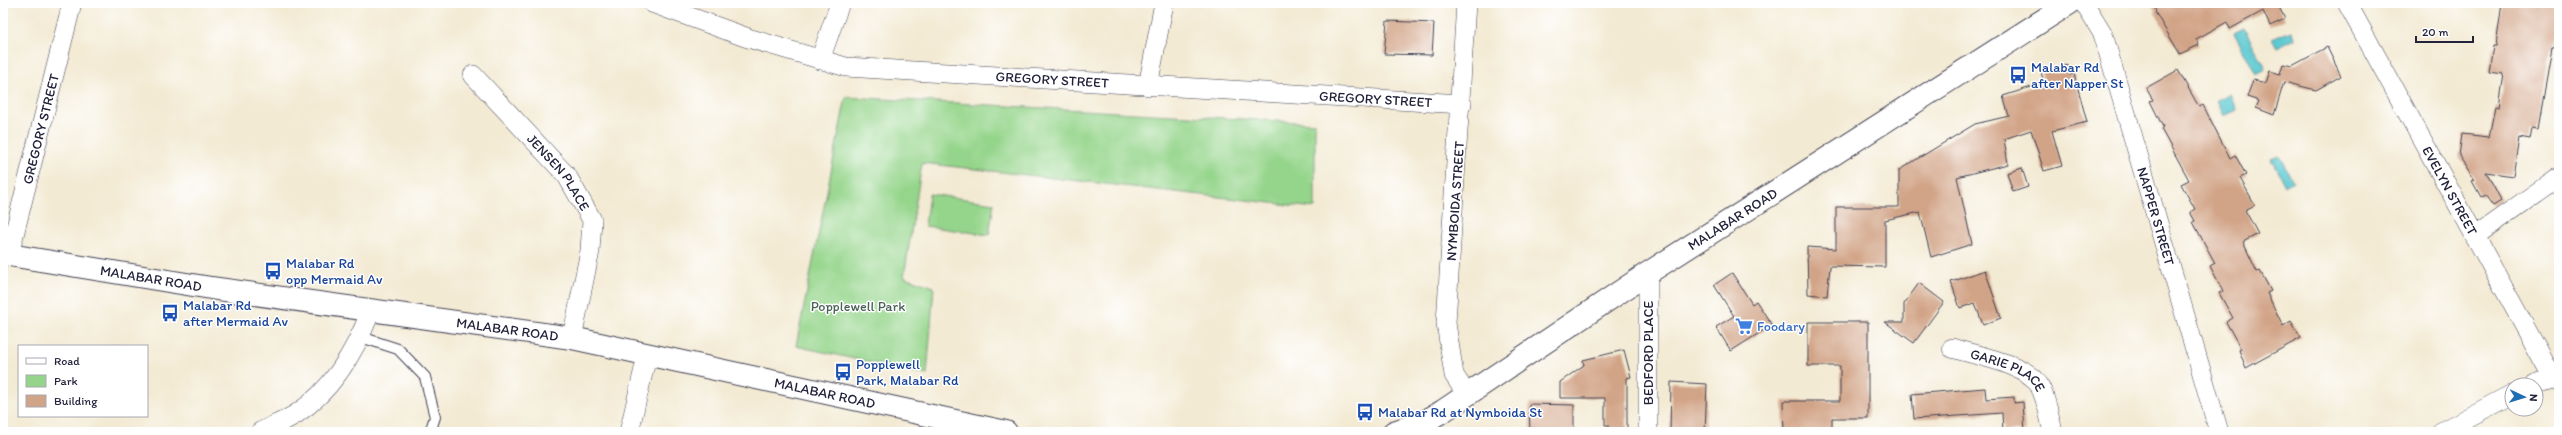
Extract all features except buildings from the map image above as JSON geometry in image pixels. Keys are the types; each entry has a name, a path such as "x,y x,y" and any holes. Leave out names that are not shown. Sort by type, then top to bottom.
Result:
{"main road":[{"name":"MALABAR ROAD","path":"1394,432 1424,422 1467,395 1648,273 2070,3"},
{"name":"MALABAR ROAD","path":"6,255 211,288 572,338 955,427 1006,432"}],"street":[{"name":"GREGORY STREET","path":"6,255 72,3"},
{"name":"GREGORY STREET","path":"652,3 748,38 846,67 1462,104"},
{"path":"820,60 840,3"},
{"path":"1148,86 1164,3"},
{"name":"NYMBOIDA STREET","path":"1466,3 1462,104 1446,324 1454,375 1467,395"},
{"name":"NAPPER STREET","path":"2084,3 2104,34 2219,432"},
{"name":"EVELYN STREET","path":"2347,3 2475,236 2556,377"},
{"name":"JENSEN PLACE","path":"473,76 567,176 592,220 590,250 572,338"},
{"path":"2475,236 2559,177"},
{"name":"BEDFORD PLACE","path":"1648,273 1648,432"},
{"path":"260,432 296,414 318,395 340,371 361,336 371,310"},
{"name":"GARIE PLACE","path":"1952,348 2029,373 2038,383 2046,402 2053,432"},
{"path":"629,432 647,356"},
{"path":"2544,381 2556,377"},
{"path":"2441,432 2504,398"}],"lane":[{"path":"361,336 398,349 425,377 435,417 430,432"}],"green space":[{"name":"Popplewell Park","path":"846,97 1315,123 1315,208 922,163 904,277 934,287 927,375 796,346"},
{"path":"929,194 994,203 989,235 925,226"}],"water":[{"path":"2244,28 2266,69 2256,74 2234,33"},
{"path":"2291,31 2295,39 2277,48 2272,39"},
{"path":"2229,94 2237,110 2224,116 2217,100"},
{"path":"2279,156 2293,181 2285,186 2271,159"}],"place":[{"name":"Malabar Rd after Napper St","path":"2018,75"},
{"name":"Malabar Rd opp Mermaid Av","path":"273,271"},
{"name":"Malabar Rd after Mermaid Av","path":"170,313"},
{"name":"Foodary","path":"1744,326"},
{"name":"Popplewell Park, Malabar Rd","path":"843,372"},
{"name":"Malabar Rd at Nymboida St","path":"1365,412"}]}
